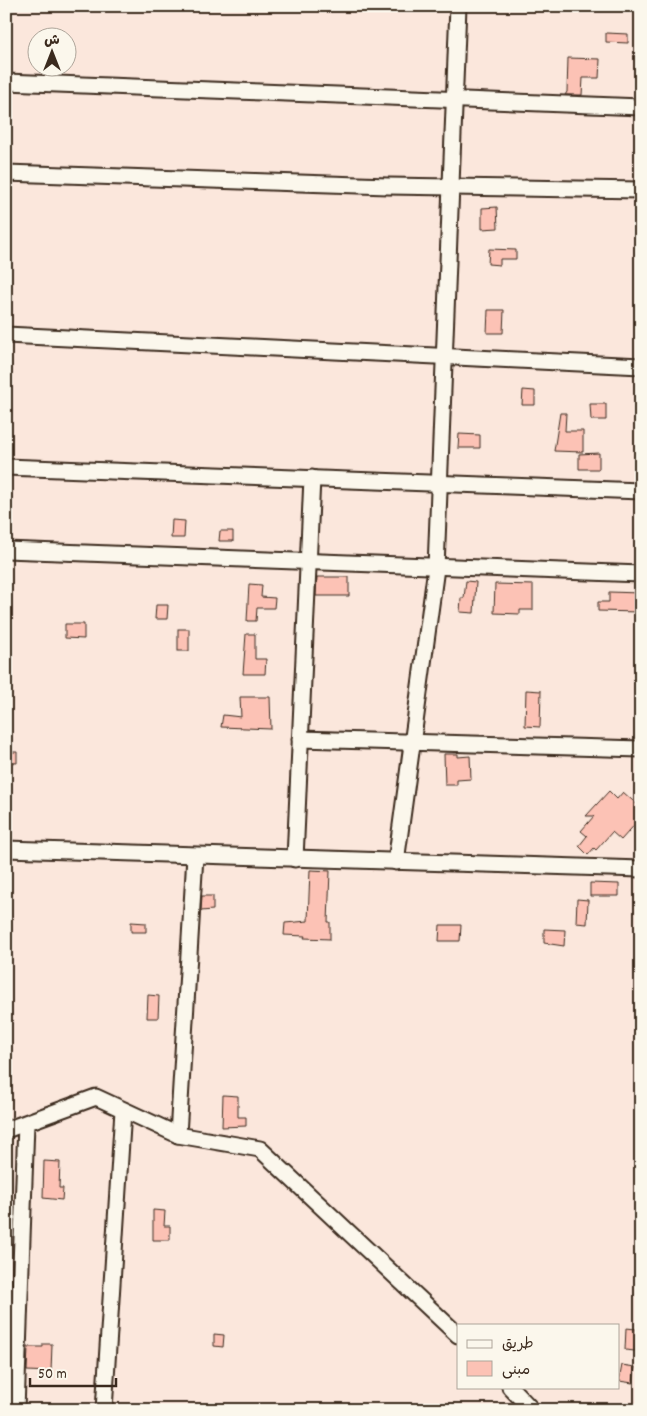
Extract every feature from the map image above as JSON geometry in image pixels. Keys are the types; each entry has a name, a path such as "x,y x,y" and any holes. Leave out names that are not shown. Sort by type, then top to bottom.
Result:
{"street":[{"path":"396,862 436,568 458,6"},
{"path":"6,82 641,107"},
{"path":"6,173 451,188 641,190"},
{"path":"6,335 641,366"},
{"path":"6,466 641,491"},
{"path":"295,859 312,478"},
{"path":"6,550 436,568 641,574"},
{"path":"300,739 641,749"},
{"path":"6,849 641,869"},
{"path":"178,1135 195,856"},
{"path":"6,1130 96,1097 178,1135 260,1149 457,1334"},
{"path":"104,1410 123,1110"},
{"path":"16,1410 26,1123"},
{"path":"511,1388 532,1410"}],"building":[{"path":"606,33 628,34 628,43 606,42"},
{"path":"568,58 600,59 599,78 583,78 582,95 565,95 567,92"},
{"path":"497,207 498,228 482,229 482,208"},
{"path":"489,249 516,250 516,259 500,259 500,265 488,264"},
{"path":"488,310 504,310 503,333 487,333"},
{"path":"523,390 535,391 535,405 522,405"},
{"path":"590,404 606,404 606,420 591,420"},
{"path":"560,413 566,413 565,431 583,431 583,452 554,451"},
{"path":"459,434 480,435 480,448 458,448"},
{"path":"599,453 599,469 579,469 579,454"},
{"path":"172,520 185,521 184,538 171,538"},
{"path":"220,531 233,531 233,541 219,541"},
{"path":"317,577 349,577 349,596 316,596"},
{"path":"466,581 476,582 474,613 460,612 461,598 464,598"},
{"path":"249,584 262,585 261,597 275,598 274,608 257,608 256,621 247,621"},
{"path":"495,584 533,585 533,610 520,610 520,614 494,613"},
{"path":"609,592 640,593 639,612 598,611 598,602 609,602"},
{"path":"156,605 168,605 167,619 155,619"},
{"path":"65,624 84,624 84,639 65,638"},
{"path":"178,629 189,629 189,651 178,651"},
{"path":"246,634 255,634 255,659 266,659 265,674 243,674"},
{"path":"526,690 541,691 540,727 525,726"},
{"path":"240,697 270,697 271,729 221,727 223,715 241,717"},
{"path":"6,752 17,752 17,763 6,762"},
{"path":"444,754 458,754 458,757 470,756 471,779 457,780 457,785 445,785"},
{"path":"609,791 617,799 623,792 641,808 641,812 635,818 638,821 621,840 612,832 596,850 594,848 588,855 579,846 587,836 581,831 594,816 586,816"},
{"path":"310,870 330,871 328,922 330,922 330,939 284,935 285,923 308,921"},
{"path":"590,883 619,884 619,896 590,896"},
{"path":"202,896 213,896 213,910 201,911"},
{"path":"577,899 588,900 587,924 576,923"},
{"path":"131,922 146,923 146,932 131,932"},
{"path":"440,925 461,925 460,941 439,941"},
{"path":"544,929 565,930 564,946 544,943"},
{"path":"148,995 159,996 158,1018 147,1018"},
{"path":"223,1095 238,1096 238,1117 246,1117 246,1126 222,1127"},
{"path":"44,1161 60,1162 59,1188 63,1188 62,1200 43,1198"},
{"path":"153,1210 165,1211 164,1226 170,1226 170,1240 153,1240"},
{"path":"626,1328 636,1329 635,1351 625,1350"},
{"path":"214,1334 224,1335 223,1347 214,1346"},
{"path":"43,1344 52,1344 51,1372 27,1371 28,1347 43,1347"},
{"path":"622,1365 635,1367 633,1383 620,1381"}]}
